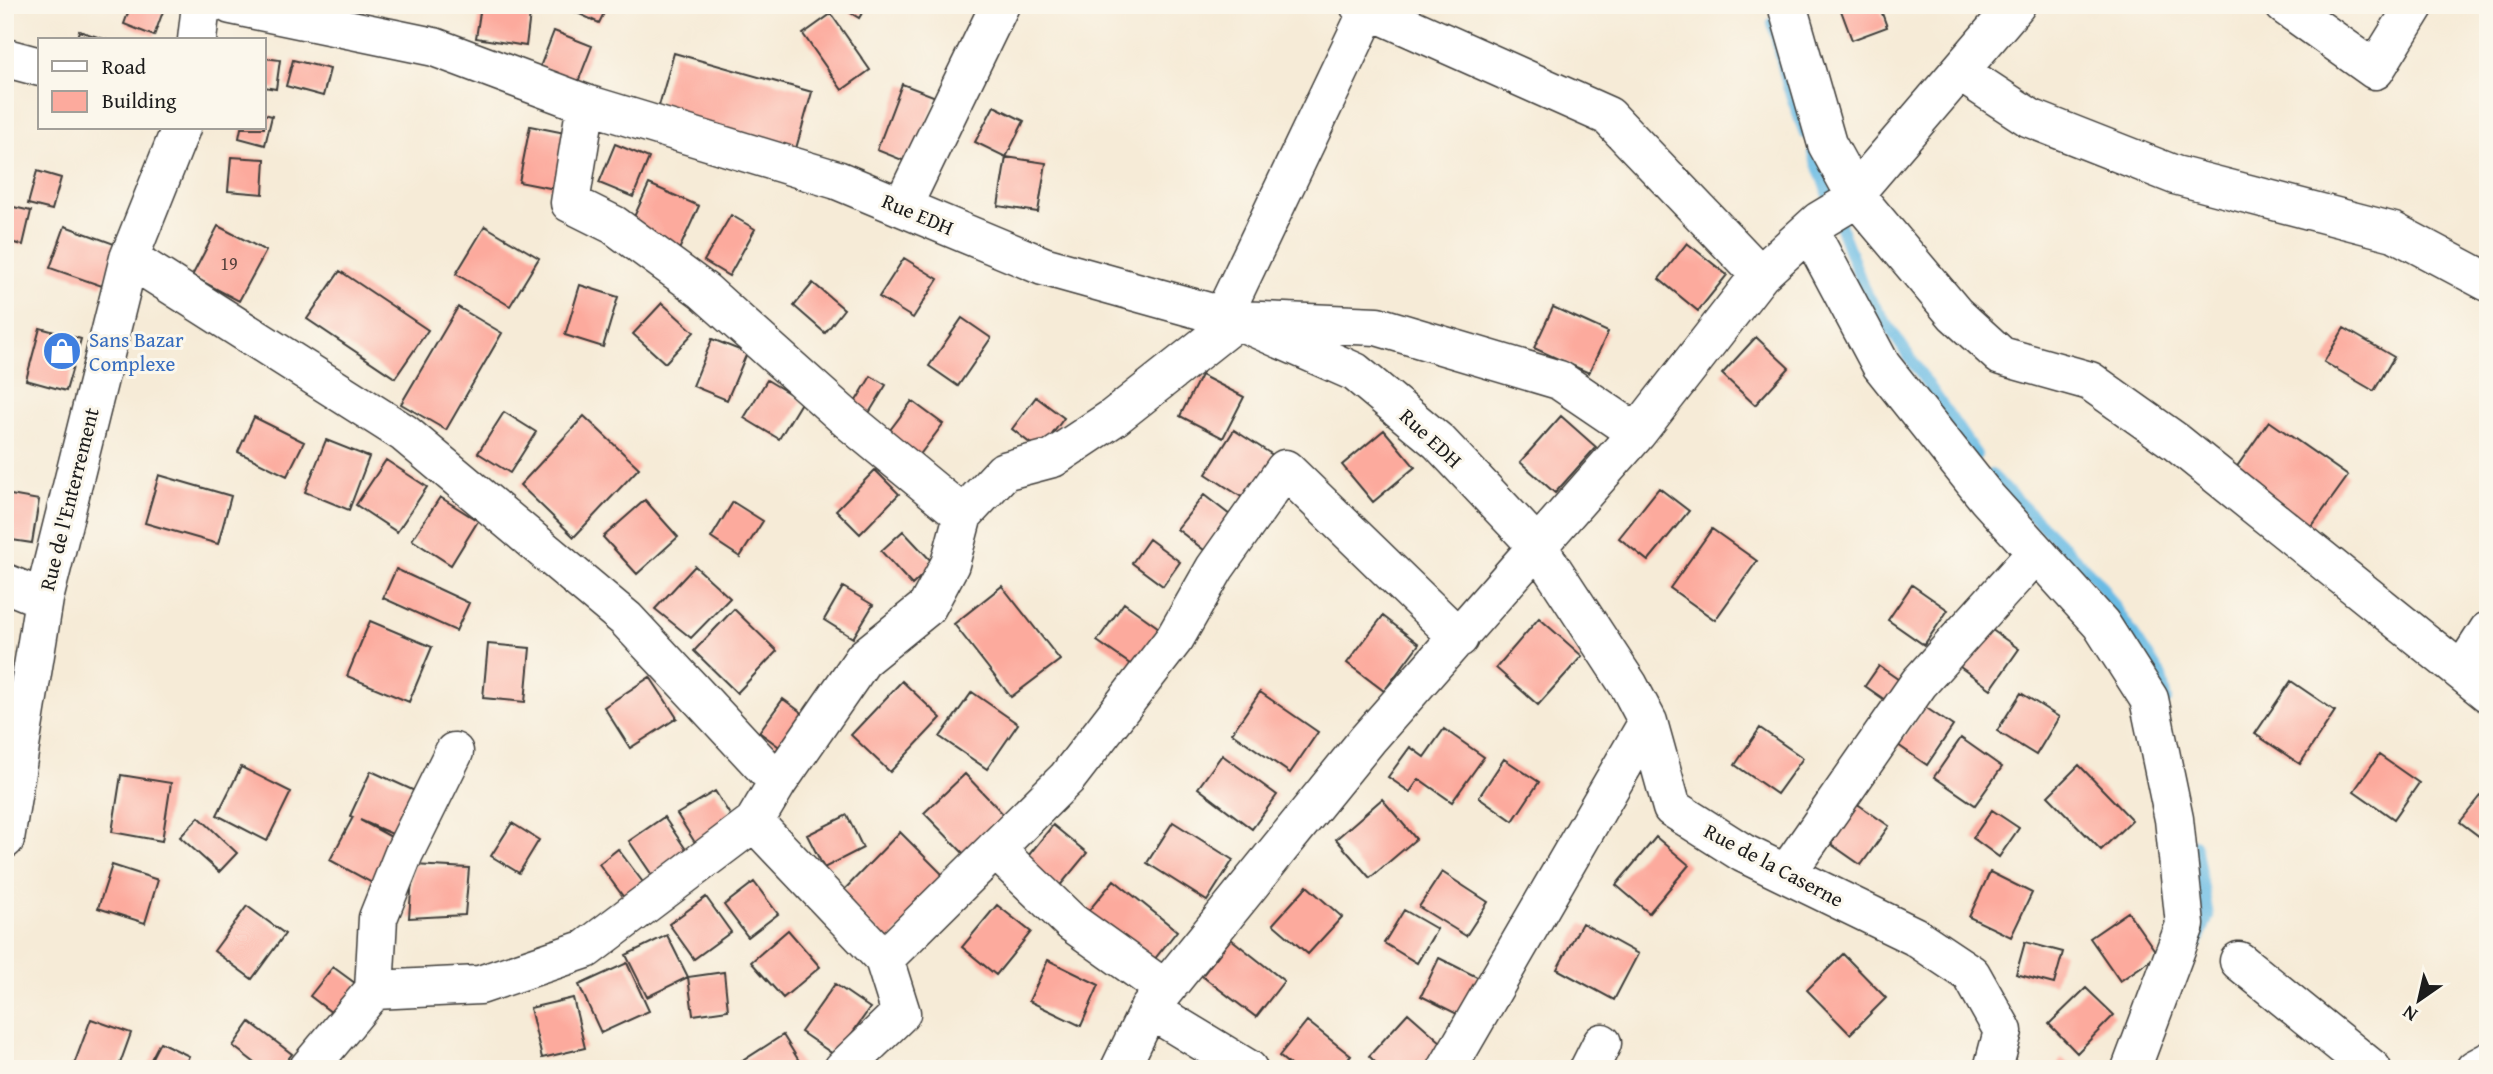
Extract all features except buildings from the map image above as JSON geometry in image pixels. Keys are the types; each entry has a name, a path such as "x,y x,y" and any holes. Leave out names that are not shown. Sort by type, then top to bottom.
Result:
{"street":[{"path":"197,38 201,5"},
{"name":"Rue EDH","path":"231,5 434,47 586,104 836,180 1043,266 1230,318 1355,372 1439,442 1538,547"},
{"path":"902,207 1000,5"},
{"path":"1787,5 1827,144 1832,213 1881,365 1987,498 2101,624 2149,699 2174,819 2185,925 2131,1069"},
{"path":"1120,1069 1157,999 1368,739 1637,433 1760,275 1832,213 1960,72 2016,5"},
{"path":"2284,5 2375,70 2415,5"},
{"path":"374,990 480,985 586,949 754,822 778,782 864,658 928,607 950,564 963,515 1004,471 1053,458 1113,418 1230,318 1366,6 1608,116 1760,275"},
{"path":"5,62 10,58 38,66"},
{"path":"1960,72 2030,118 2175,175 2394,232 2488,282"},
{"path":"586,104 570,203 614,225 704,291 848,420 963,515"},
{"name":"Rue de l'Enterrement","path":"5,839 44,599 129,258 180,130"},
{"path":"1832,213 1955,314 2001,356 2090,381 2176,442 2475,682 2488,631"},
{"path":"129,258 404,433 626,619 778,782"},
{"path":"1230,318 1377,326 1559,380 1637,433"},
{"path":"884,959 1067,778 1175,638 1215,568 1285,469 1459,638"},
{"name":"Rue de la Caserne","path":"1538,547 1629,686 1648,722 1672,808 1742,853 1914,936 1971,974 2003,1031 1993,1069"},
{"path":"1786,874 1919,683 2035,554"},
{"path":"5,583 44,599"},
{"path":"1447,1069 1648,722"},
{"path":"308,1069 374,990 378,918 404,853 454,752"},
{"path":"754,822 884,959 901,1013 843,1069"},
{"path":"995,849 1157,999 1248,1069"},
{"path":"2239,961 2372,1069"},
{"path":"2475,1069 2488,1062"}],"waterway":[{"path":"1773,23 1788,86 1805,133"},
{"path":"1813,153 1865,292 1976,455"},
{"path":"1991,475 2097,580 2161,676 2166,700"},
{"path":"2195,845 2208,916 2197,943"}],"place":[{"name":"Sans Bazar Complexe","path":"62,351"}]}
